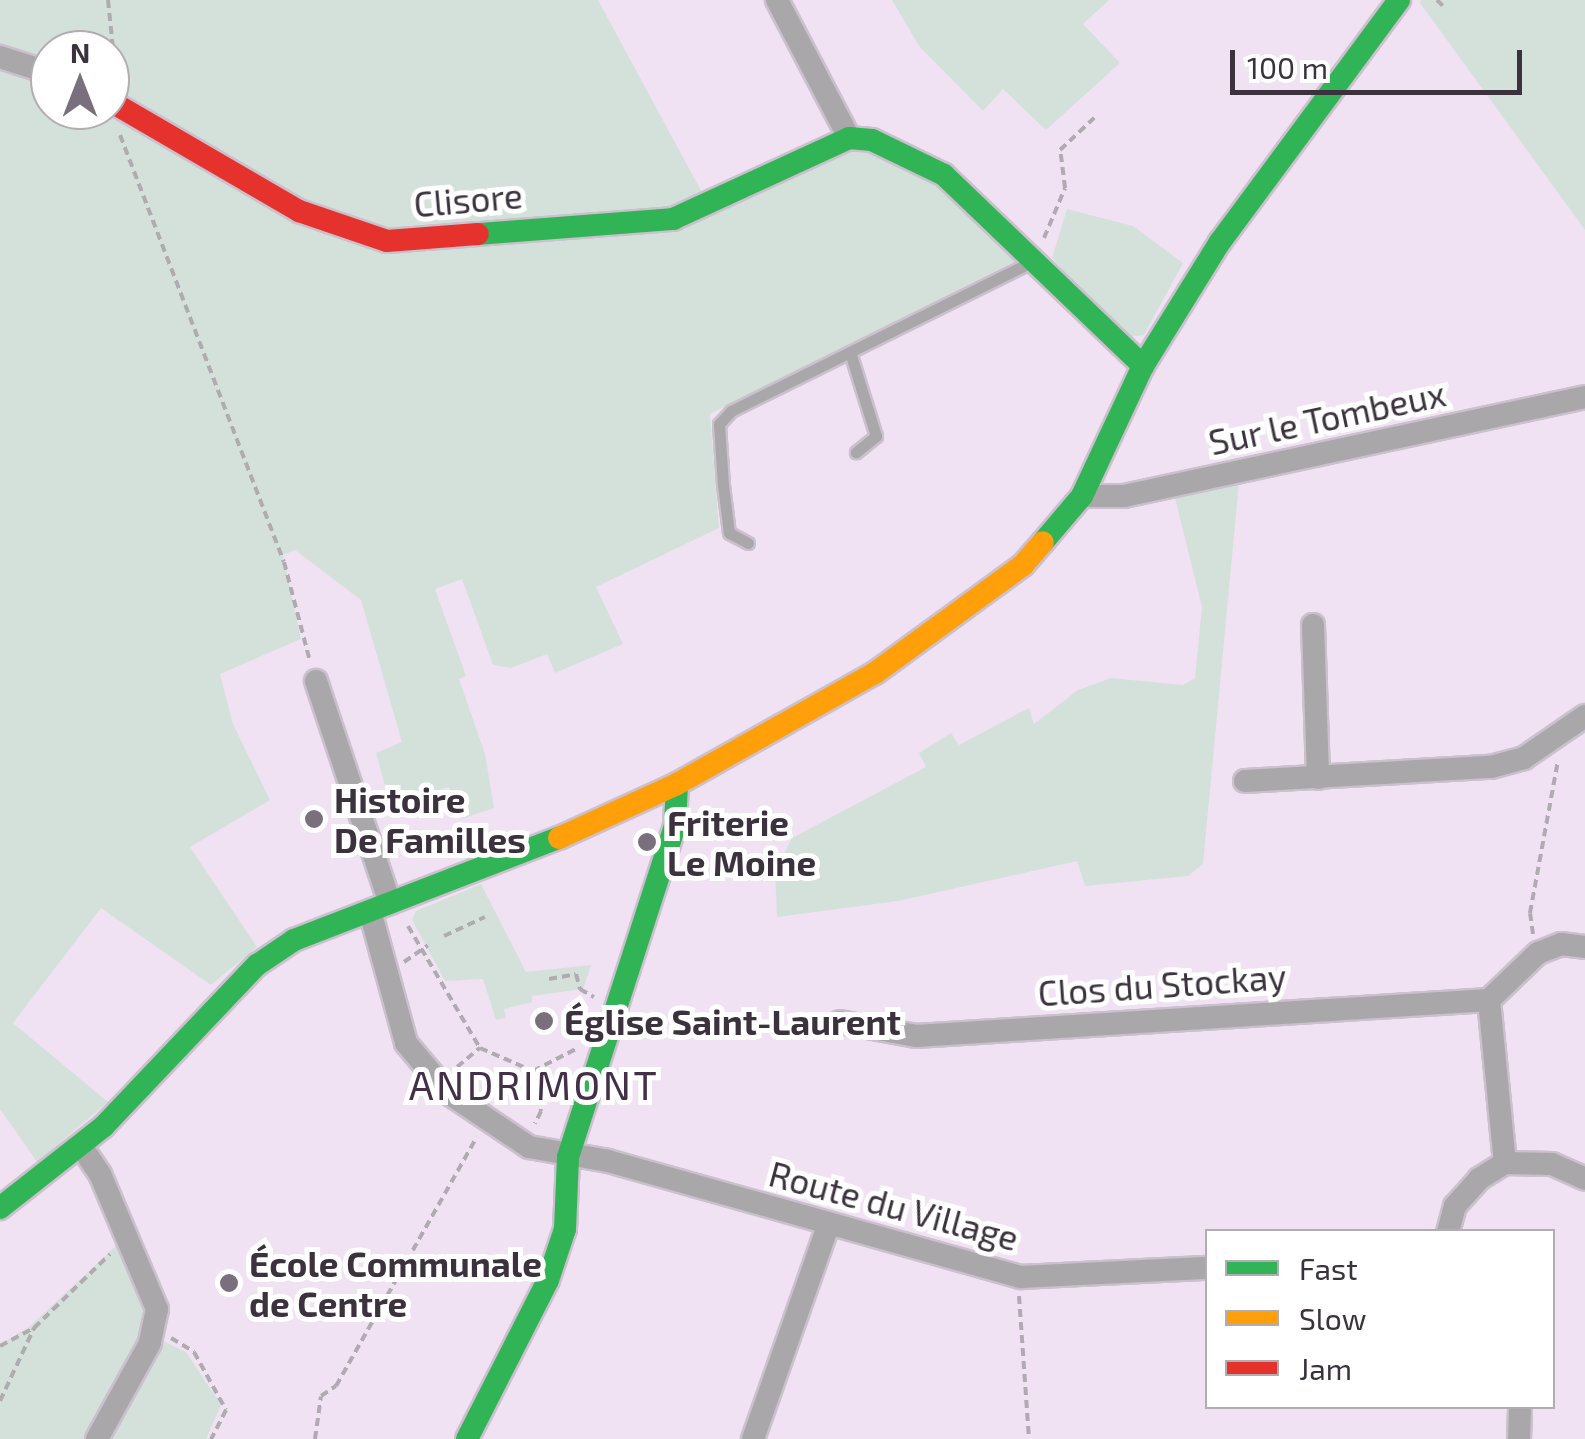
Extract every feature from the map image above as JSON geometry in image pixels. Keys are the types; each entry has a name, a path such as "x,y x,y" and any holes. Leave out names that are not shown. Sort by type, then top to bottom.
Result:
{"street":[{"path":"777,0 849,138 898,148 944,176 1143,366"},
{"path":"0,1208 80,1146 257,964 294,940 677,784 875,673 1023,566 1082,496 1143,366 1220,242 1398,0"},
{"path":"0,57 30,67"},
{"name":"Clisore","path":"130,108 300,211 386,241 672,219 849,138"},
{"name":"Sur le Tombeux","path":"1082,496 1124,496 1585,397"},
{"path":"1313,625 1318,778"},
{"name":"Route du Village","path":"316,681 380,907 406,1042 447,1092 486,1119 529,1147 568,1157 608,1161 828,1226 1021,1276 1205,1268"},
{"path":"1245,782 1491,767 1524,758 1585,716"},
{"path":"467,1439 548,1280 565,1229 568,1157 675,825 677,784"},
{"path":"1505,1163 1489,1000 1538,953 1560,944 1585,947"},
{"name":"Clos du Stockay","path":"840,1022 916,1036 1489,1000"},
{"path":"80,1146 152,1286 156,1329 97,1439"},
{"path":"1449,1229 1456,1206 1479,1179 1505,1163 1552,1164 1585,1179"},
{"path":"753,1439 828,1226"},
{"path":"1518,1439 1520,1409"}],"lane":[{"path":"748,543 729,533 719,424 850,352 1033,261"},
{"path":"850,352 876,436 856,452"}],"path":[{"path":"108,0 109,30"},
{"path":"1437,0 1442,6"},
{"path":"1033,261 1064,188 1060,150 1095,117"},
{"path":"118,130 292,590 316,681"},
{"path":"1538,953 1530,913 1556,787 1558,737"},
{"path":"444,936 485,917"},
{"path":"428,944 419,951 480,1048 534,1071"},
{"path":"549,978 576,974 585,994"},
{"path":"457,1067 480,1048"},
{"path":"534,1071 575,1050"},
{"path":"531,1130 541,1111 534,1071"},
{"path":"541,1111 556,1118"},
{"path":"315,1439 322,1396 336,1386 486,1119"},
{"path":"0,1346 34,1328 128,1237"},
{"path":"1021,1276 1029,1439"},
{"path":"0,1401 34,1328"},
{"path":"156,1329 194,1352 226,1410 211,1439"}],"shaded area":[{"path":"0,0 598,0 705,198 677,207 359,232 130,100 130,30 30,30 30,63 0,53"},
{"path":"892,0 1109,0 1083,24 1120,63 1046,130 1003,89 983,111 919,46"},
{"path":"1585,0 1585,230 1420,3"},
{"path":"0,65 30,74 30,130 130,130 130,122 316,227 663,229 837,148 901,153 1019,259 710,414 719,528 596,587 623,644 555,673 547,654 511,668 493,665 462,579 435,589 466,676 459,679 485,754 494,808 461,819 449,787 390,804 376,753 402,742 361,600 295,550 283,555 301,639 220,674 233,724 270,800 190,847 257,947 211,985 101,908 13,1023 108,1102 37,1162 0,1109"},
{"path":"1067,209 1133,226 1183,263 1144,335 1126,337 1052,258"},
{"path":"1239,483 1203,864 1188,876 1085,886 1077,861 898,901 777,917 775,871 792,838 926,767 919,753 951,733 959,745 1029,708 1034,724 1078,690 1111,678 1183,685 1195,678 1202,607 1175,498"},
{"path":"481,884 526,972 591,965 583,989 532,996 532,1002 504,1009 506,1018 496,1020 483,979 445,981 412,920 416,911"},
{"path":"118,1244 146,1301 142,1331 186,1352 221,1405 206,1439 0,1439 0,1344 29,1327"}],"traffic: fast":[{"path":"1043,542 1082,496 1143,366 1220,242 1399,0"},
{"path":"478,234 673,219 849,138 872,140 944,175 1143,366"},
{"path":"467,1439 548,1280 565,1229 568,1157 675,825 677,784"},
{"path":"0,1208 103,1127 257,965 294,940 559,838"}],"traffic: slow":[{"path":"559,838 677,784 875,673 1023,565 1043,542"}],"traffic: jam":[{"path":"130,113 299,211 387,241 478,234"}],"place":[{"name":"Histoire De Familles","path":"314,819"},
{"name":"Friterie Le Moine","path":"647,842"},
{"name":"Église Saint-Laurent","path":"544,1021"},
{"name":"École Communale de Centre","path":"229,1283"}],"district":[{"name":"ANDRIMONT","path":"534,1084"}]}
